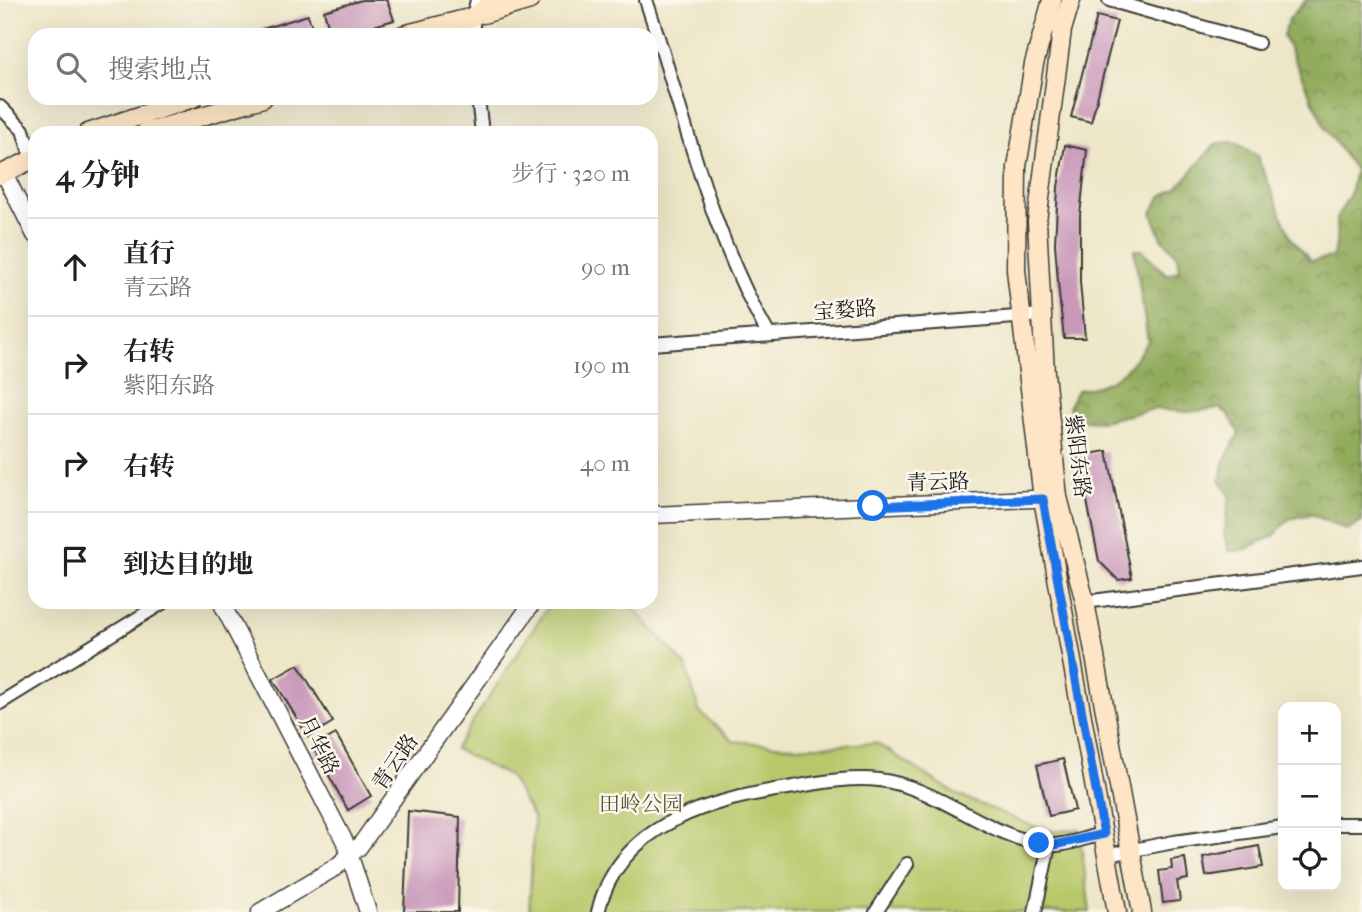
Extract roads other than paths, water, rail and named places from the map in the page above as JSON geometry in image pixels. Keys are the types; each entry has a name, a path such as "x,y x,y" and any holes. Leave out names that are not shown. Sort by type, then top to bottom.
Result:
{"main road":[{"path":"458,28 496,0"},
{"path":"431,28 530,0"},
{"name":"紫阳东路","path":"1052,0 1034,64 1017,167 1016,270 1021,316 1117,912"},
{"name":"紫阳东路","path":"1071,0 1062,30 1037,221 1051,498 1085,602 1142,912"},
{"path":"109,126 172,105"},
{"path":"169,126 239,105"},
{"path":"2,174 28,162"}],"street":[{"path":"646,0 655,28"},
{"path":"1109,0 1258,44"},
{"path":"658,36 681,106 692,155 749,299 769,335"},
{"path":"479,105 481,126"},
{"path":"0,107 23,130 28,143"},
{"path":"2,174 28,221"},
{"name":"宝婺路","path":"658,343 1042,315"},
{"name":"青云路","path":"658,515 1051,498"},
{"path":"1085,602 1362,566"},
{"path":"0,703 153,609"},
{"name":"月华路","path":"225,609 351,856 368,912"},
{"name":"青云路","path":"260,912 351,856 380,821 528,609"},
{"path":"598,912 610,880 624,859 641,839 671,820 726,799 834,780 879,780 916,790 1009,832 1049,845 1104,834"},
{"path":"1341,824 1362,824"},
{"path":"1107,855 1130,849 1278,828"},
{"path":"1035,912 1049,845"},
{"path":"876,912 907,864"}],"park label":[{"name":"田岭公园","path":"641,804"}]}
